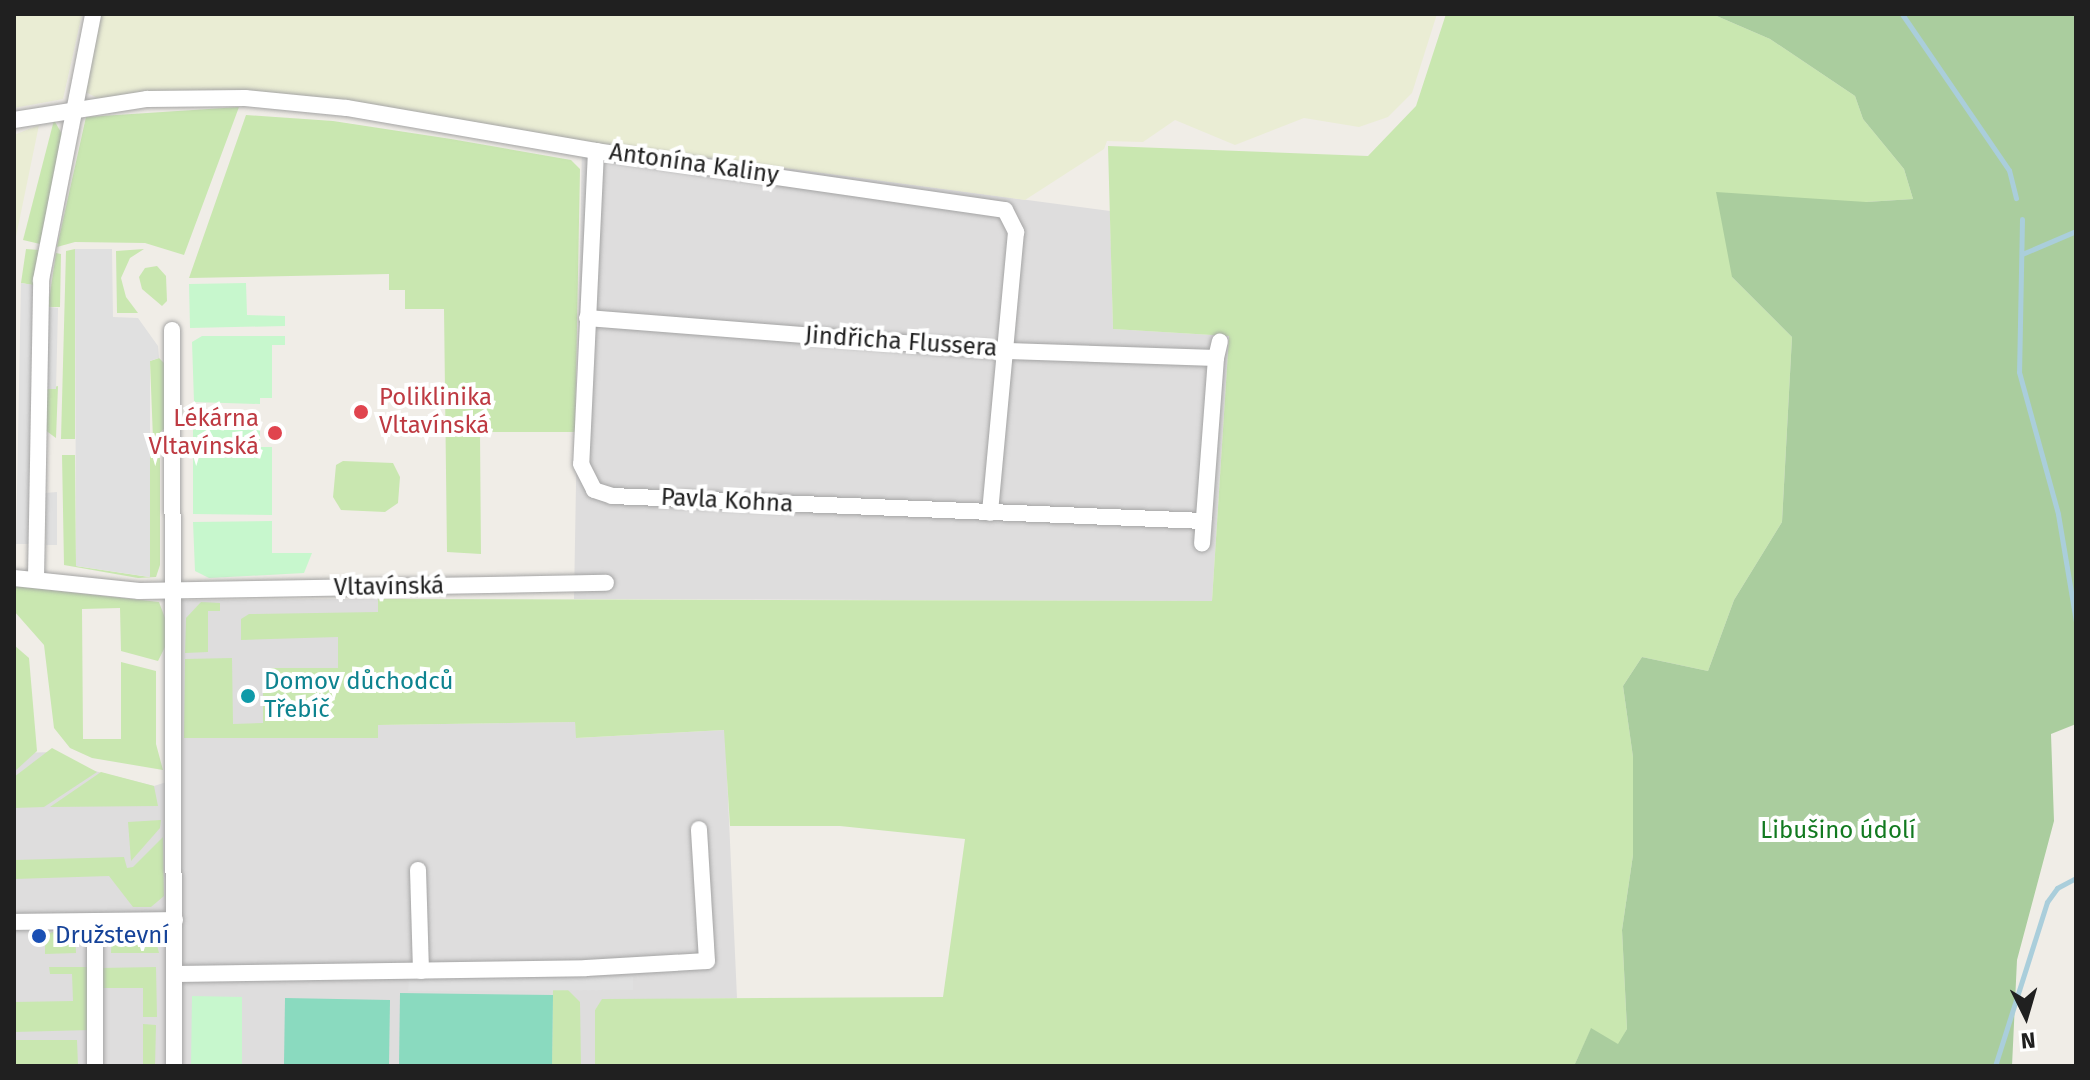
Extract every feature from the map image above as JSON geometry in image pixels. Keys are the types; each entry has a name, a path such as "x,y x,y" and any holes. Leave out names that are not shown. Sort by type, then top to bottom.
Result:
{"street":[{"path":"36,578 39,309 93,14"},
{"name":"Antonína Kaliny","path":"14,120 77,106 245,98 347,108 596,151 1005,210 1016,232 1008,351 990,513"},
{"name":"Pavla Kohna","path":"596,151 581,464 594,490 612,496 1203,521"},
{"name":"Jindřicha Flussera","path":"587,318 1008,351 1218,349 1202,543"},
{"path":"172,330 174,1066"},
{"name":"Vltavínská","path":"14,578 173,590 606,583"},
{"path":"176,974 421,971 707,961 699,829"},
{"path":"418,870 421,971"},
{"path":"14,922 175,920"},
{"path":"95,921 95,1066"}],"shaded area":[{"path":"582,141 1110,211 1113,329 1229,336 1212,601 574,599"},
{"path":"75,249 112,249 113,317 138,318 158,346 159,358 150,361 150,577 76,566"},
{"path":"21,283 33,285 28,544 16,544"},
{"path":"48,307 58,308 56,389 46,389"},
{"path":"57,492 57,545 46,545 45,493"},
{"path":"378,599 378,725 575,722 577,738 725,730 737,998 602,1000 595,1010 595,1066 14,1066 14,753 56,752 87,769 154,786 173,780 178,600"},
{"path":"633,977 633,990 408,991 409,978"}],"green space":[{"path":"14,14 82,14 63,99 14,108"},
{"path":"95,14 1437,14 1412,93 1388,117 1359,127 1304,118 1235,145 1175,120 1143,142 1107,141 1104,149 1025,200 582,141 298,96 97,98 84,91"},
{"path":"1446,14 1712,14 1770,39 1855,96 1863,119 1904,169 1913,199 1866,202 1732,277 1792,337 1782,522 1734,600 1708,671 1642,657 1623,686 1633,757 1633,855 1622,930 1627,1029 1619,1045 1591,1029 1574,1066 595,1066 595,1010 602,999 943,997 965,839 840,826 730,826 724,730 576,738 575,722 378,725 378,738 184,738 185,659 232,658 233,724 263,723 263,668 338,668 338,637 241,640 241,619 249,614 378,612 378,599 1212,601 1229,336 1113,329 1108,146 1368,156 1416,106"},
{"name":"Libušino údolí","path":"1712,14 2076,14 2076,724 2051,734 2054,821 2017,960 2012,1066 1574,1066 1591,1028 1618,1044 1627,1029 1622,930 1633,855 1633,757 1623,686 1642,657 1708,671 1734,600 1782,522 1792,337 1732,277 1716,192 1866,202 1913,199 1904,169 1863,119 1855,96 1770,39"},
{"path":"239,107 184,255 145,243 75,242 57,247 86,117"},
{"path":"246,115 333,121 451,139 571,160 580,169 575,432 480,432 481,554 447,552 444,309 405,309 405,290 389,290 389,274 189,278"},
{"path":"54,120 63,136 40,244 23,240"},
{"path":"39,125 19,222 14,246 14,135"},
{"path":"26,249 39,250 33,285 21,283"},
{"path":"75,249 75,439 61,439 66,251"},
{"path":"144,249 130,258 121,278 126,297 138,313 117,313 116,251"},
{"path":"56,253 61,254 60,307 48,307"},
{"path":"157,266 166,276 167,301 162,306 142,289 139,277 145,268"},
{"path":"246,283 247,315 285,316 285,326 190,328 189,284"},
{"path":"202,336 285,336 285,345 272,345 272,398 260,398 260,404 194,402 192,342"},
{"path":"159,358 164,363 165,428 153,439 150,361"},
{"path":"58,386 56,438 45,430 46,389"},
{"path":"260,418 260,447 272,447 272,515 193,514 193,423"},
{"path":"62,455 75,455 76,566 149,577 150,456 160,458 160,565 156,577 138,578 64,565"},
{"path":"343,461 393,463 400,477 398,503 385,512 341,510 333,497 336,465"},
{"path":"272,521 272,553 312,553 304,573 209,578 195,571 193,522"},
{"path":"14,586 159,602 165,618 165,647 158,661 121,651 120,608 82,609 83,739 121,739 121,662 156,671 156,744 163,770 92,758 70,748 54,728 44,645 14,611"},
{"path":"201,602 220,603 220,611 208,611 208,652 185,653 186,618"},
{"path":"14,645 29,658 37,751 14,772"},
{"path":"52,748 97,772 44,807 14,808 14,777"},
{"path":"101,772 154,786 158,806 50,807"},
{"path":"161,820 160,828 131,861 128,822"},
{"path":"163,837 164,896 151,907 133,907 109,876 14,879 14,860 124,857 127,868 133,867"},
{"path":"60,929 75,930 76,953 45,954 45,935"},
{"path":"142,931 156,941 159,953 111,953 112,932"},
{"path":"49,967 91,967 91,1030 14,1032 14,1002 73,1001 72,974 50,974"},
{"path":"156,967 157,1017 143,1017 143,988 100,988 100,968"},
{"path":"566,988 580,1002 581,1066 552,1066 553,989"},
{"path":"400,993 553,995 552,1066 399,1066"},
{"path":"192,996 242,997 242,1066 191,1066"},
{"path":"285,998 390,1000 389,1065 284,1064"},
{"path":"143,1024 156,1025 155,1066 143,1066"},
{"path":"14,1040 77,1040 78,1066 14,1066"}],"waterway":[{"path":"1902,14 2009,170 2016,198"},
{"path":"2022,219 2019,372 2058,514 2076,621"},
{"path":"2022,254 2076,231"},
{"path":"1995,1066 2047,902 2057,888 2076,878"}],"place":[{"name":"Poliklinika Vltavínská","path":"361,412"},
{"name":"Lékárna Vltavínská","path":"275,433"},
{"name":"Domov důchodců Třebíč","path":"248,696"},
{"name":"Družstevní","path":"39,936"}]}
